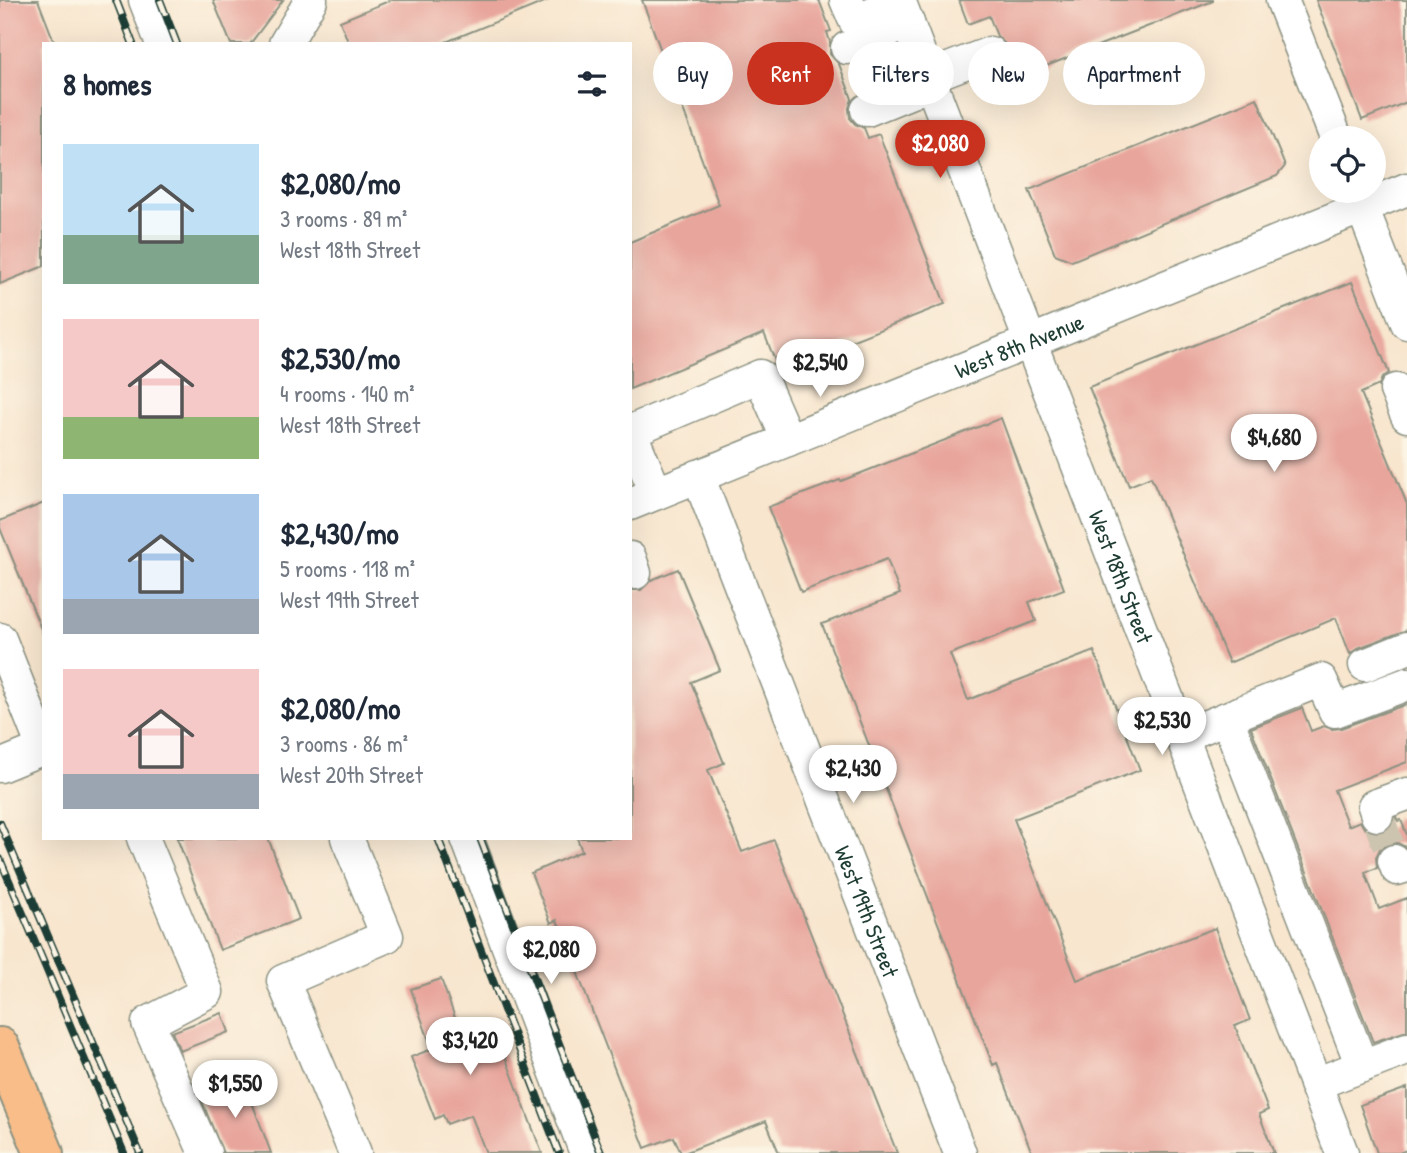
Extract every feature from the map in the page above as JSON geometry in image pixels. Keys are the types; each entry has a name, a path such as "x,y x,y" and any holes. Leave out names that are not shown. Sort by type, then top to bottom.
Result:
{"main road":[{"path":"0,1047 44,1153"}],"street":[{"path":"145,0 155,42"},
{"path":"286,42 311,0"},
{"path":"846,0 855,21 902,8"},
{"path":"1282,0 1331,126"},
{"path":"847,48 902,8"},
{"name":"West 18th Street","path":"902,8 915,42"},
{"path":"867,110 878,105"},
{"name":"West 18th Street","path":"940,105 1342,1153"},
{"name":"West 8th Avenue","path":"1386,193 1407,189"},
{"name":"West 8th Avenue","path":"643,498 1030,342 1350,203"},
{"path":"1361,203 1407,323"},
{"path":"632,431 760,376 788,440"},
{"path":"632,437 643,498"},
{"name":"West 19th Street","path":"698,476 960,1153"},
{"path":"0,639 42,745"},
{"path":"1365,665 1407,648"},
{"path":"1182,736 1321,680 1335,711 1407,684"},
{"path":"1227,718 1362,1066"},
{"path":"0,766 42,748"},
{"path":"1377,815 1374,806 1407,794"},
{"path":"143,840 207,992 148,1023 205,1153"},
{"path":"348,840 387,936 283,981 355,1153"},
{"path":"468,840 586,1153"},
{"path":"1245,900 1291,882"},
{"path":"1315,1084 1407,1049"}],"building":[{"path":"0,0 38,0 54,42 42,42 42,267 0,284"},
{"path":"213,0 283,0 252,42 230,42"},
{"path":"391,0 547,1 446,42 348,42 340,21"},
{"path":"642,0 819,0 831,31 827,32 830,42 747,42 747,105 834,105 834,58 839,64 848,88 850,118 864,128 868,138 879,134 945,304 828,350 829,353 780,373 764,333 632,388 632,241 719,205 681,105 733,105 733,42 658,42"},
{"path":"959,0 1213,0 1108,42 1063,42 1063,60 1049,65 1049,42 1003,42 997,36 989,16 968,24"},
{"path":"1316,0 1407,0 1407,102 1362,120"},
{"path":"1257,98 1285,166 1277,176 1072,261 1055,254 1029,190"},
{"path":"1352,282 1389,373 1382,378 1379,385 1361,393 1407,504 1407,630 1358,648 1350,654 1336,618 1229,663 1151,477 1129,486 1089,387"},
{"path":"1001,418 1064,589 1029,602 1036,621 950,654 968,700 1094,651 1140,770 1014,819 1077,980 1215,928 1250,1020 1235,1026 1268,1110 1259,1114 1274,1153 1032,1153 997,1063 993,1065 822,624 900,594 887,559 801,592 768,507"},
{"path":"42,504 42,632 0,528 0,521"},
{"path":"678,569 720,670 691,682 724,763 708,770 742,852 774,840 897,1153 779,1153 766,1121 684,1153 681,1153 674,1137 645,1148 557,920 551,923 531,873 582,851 578,840 632,840 632,590 641,590 651,580"},
{"path":"1407,704 1407,762 1334,790 1348,826 1360,821 1364,828 1373,833 1382,833 1390,828 1396,817 1398,821 1401,820 1407,835 1407,848 1398,843 1387,844 1380,849 1376,857 1377,868 1365,872 1379,909 1407,898 1407,1031 1373,1042 1251,728 1302,708 1311,731 1324,726 1341,728"},
{"path":"178,840 269,840 299,919 220,950"},
{"path":"441,979 462,1037 493,1025 542,1153 486,1153 471,1115 447,1124 443,1115 435,1119 411,1057 432,1049 411,989"},
{"path":"222,1013 229,1032 180,1051 172,1032"},
{"path":"244,1081 271,1153 223,1153 200,1096"},
{"path":"1407,1088 1407,1150 1399,1153 1377,1153 1360,1105"}],"tunnel":[{"path":"1377,815 1394,861"}],"railway":[{"path":"116,0 132,42"},
{"path":"160,0 176,42"},
{"path":"0,823 140,1153"},
{"path":"439,840 559,1153"},
{"path":"481,840 601,1153"},
{"path":"0,859 124,1153"}]}
